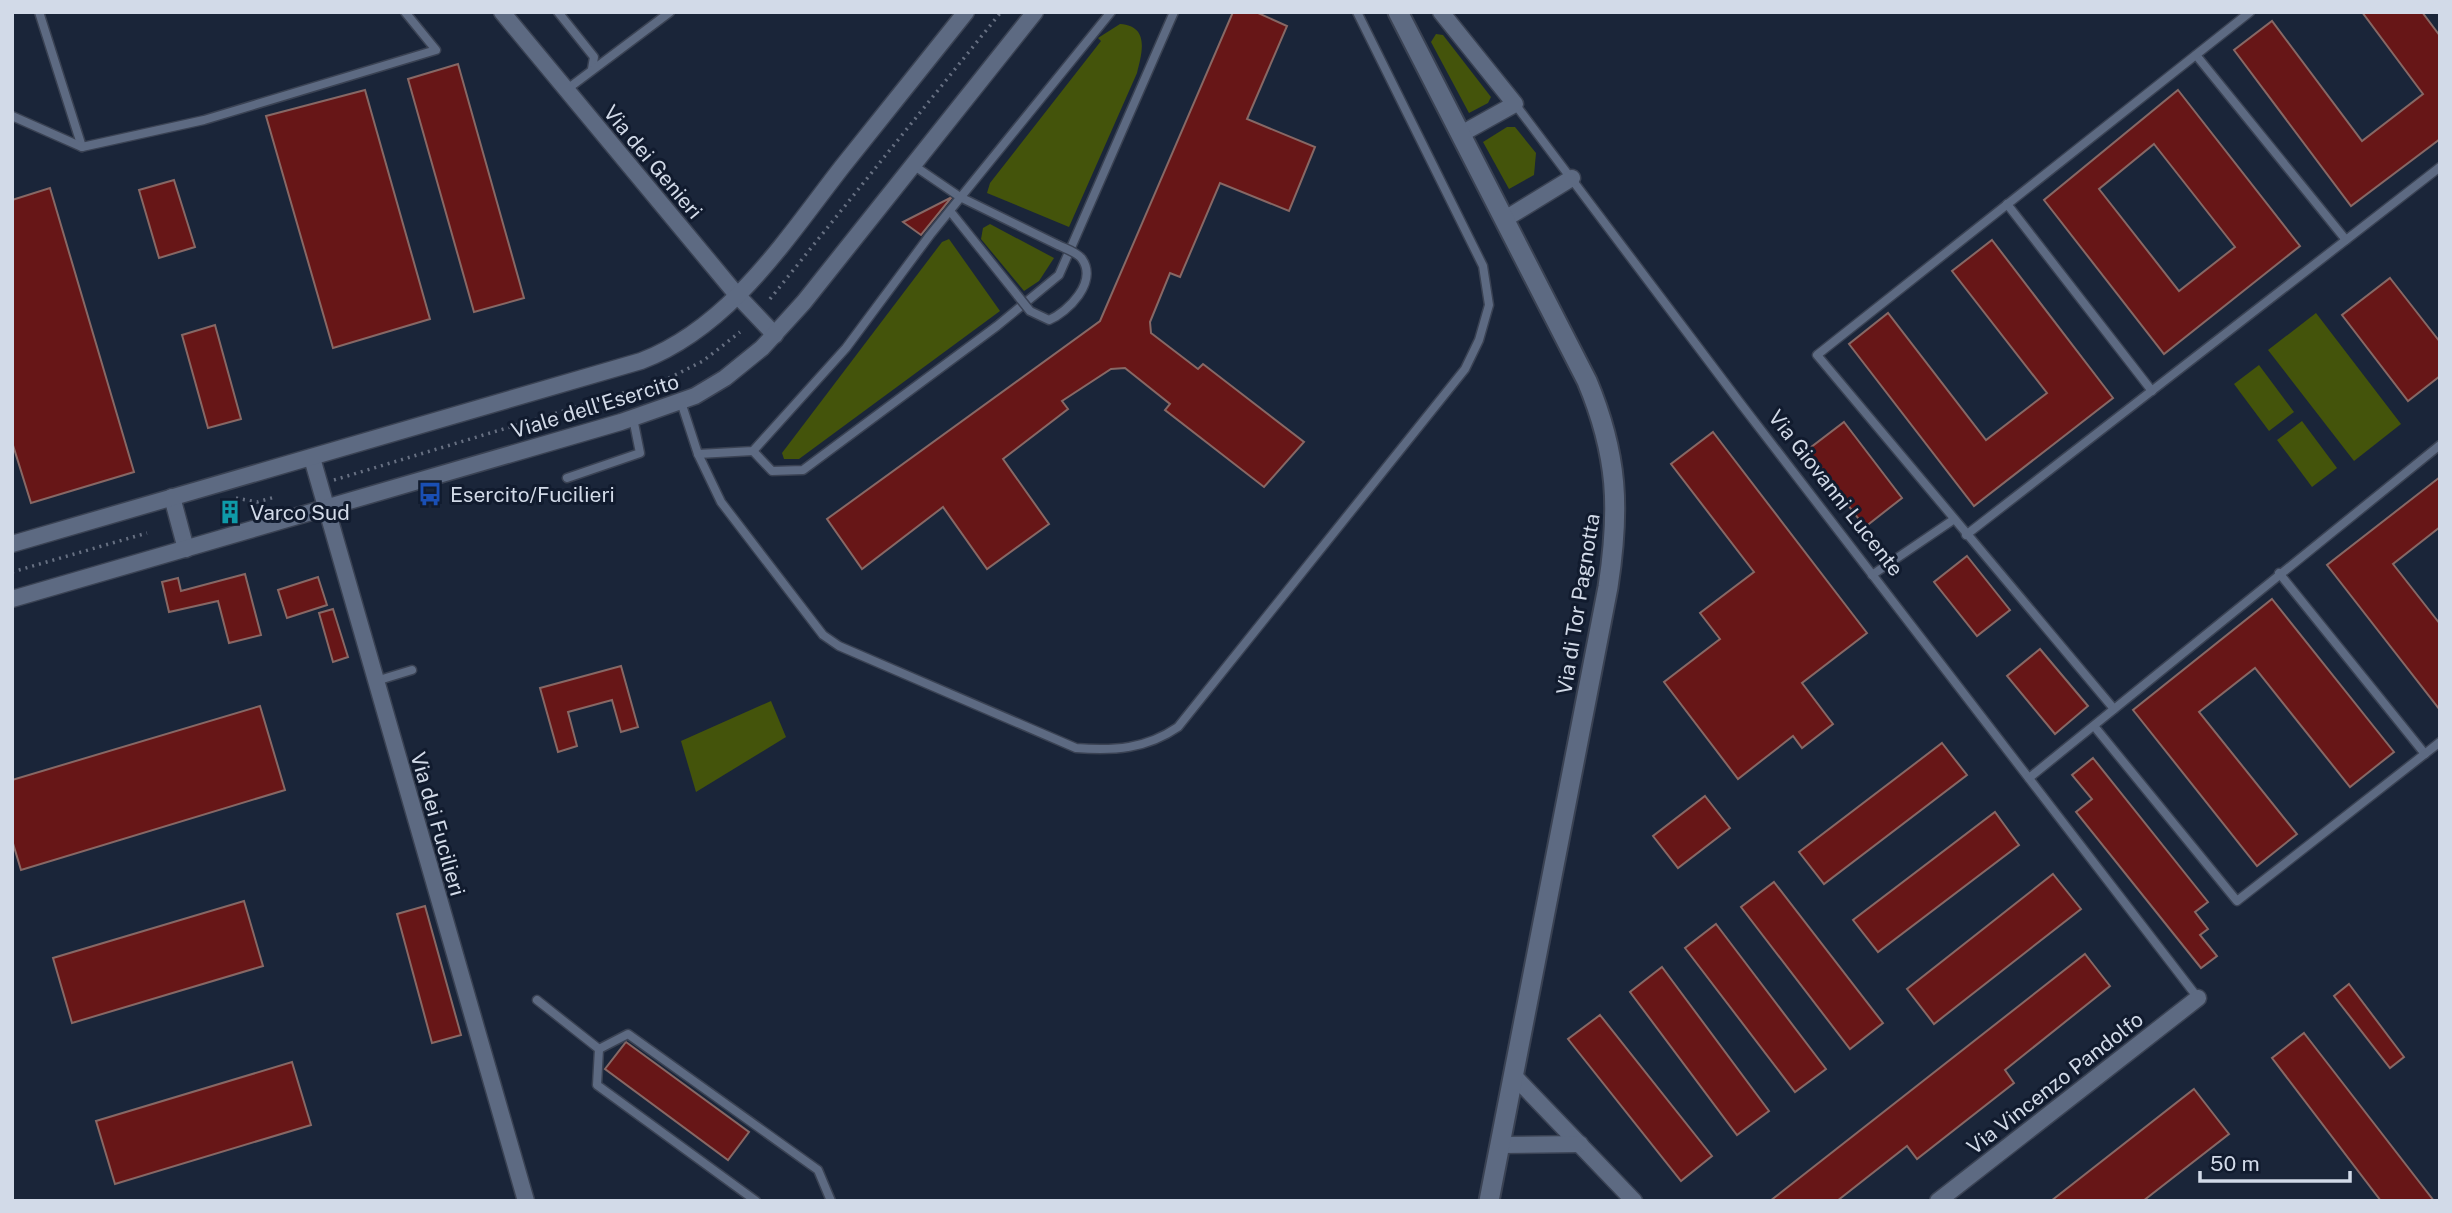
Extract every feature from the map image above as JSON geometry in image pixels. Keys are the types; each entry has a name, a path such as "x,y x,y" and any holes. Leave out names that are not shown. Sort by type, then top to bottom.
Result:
{"street":[{"name":"Via dei Genieri","path":"502,12 737,295 775,335"},
{"name":"Viale dell'Esercito","path":"12,544 653,357 700,330 737,295 804,216 966,12"},
{"name":"Viale dell'Esercito","path":"12,599 633,418 681,402 725,378 775,335 1035,12"},
{"name":"Via di Tor Pagnotta","path":"1398,12 1553,309 1595,399 1608,445 1617,501 1615,542 1606,598 1489,1201"},
{"name":"Via Giovanni Lucente","path":"1441,12 1515,104"},
{"path":"1461,134 1515,104"},
{"path":"1504,219 1572,178"},
{"name":"Via dei Fucilieri","path":"312,458 526,1201"},
{"path":"172,497 186,549"},
{"name":"Via Vincenzo Pandolfo","path":"1938,1201 2198,998"},
{"path":"1513,1075 1634,1201"},
{"path":"1500,1145 1580,1144"}],"lane":[{"path":"39,12 82,147"},
{"path":"12,116 82,147 204,120 436,50 405,12"},
{"path":"558,12 594,57 591,71"},
{"path":"566,90 670,12"},
{"path":"698,453 753,451 846,348 960,197 1111,12"},
{"path":"753,451 772,471 803,470 998,326 1059,275 1174,12"},
{"path":"681,402 698,453 721,502 823,635 839,646 1076,748 1110,751 1161,738 1178,727 1465,369 1479,340 1489,305 1483,266 1357,12"},
{"path":"2114,709 1966,536 1817,355 2250,12"},
{"path":"2196,55 2346,240"},
{"name":"Via Giovanni Lucente","path":"1515,104 1872,575 2198,998"},
{"path":"913,165 960,197 1079,256 1086,271 1079,297 1062,314 1049,320 1030,311 950,211"},
{"path":"1966,536 2440,167"},
{"path":"2007,204 2152,391"},
{"path":"567,478 640,453 633,418"},
{"path":"2029,778 2440,445"},
{"path":"1872,575 1953,520"},
{"path":"2279,573 2425,754"},
{"path":"376,681 412,670"},
{"path":"2094,726 2237,901 2440,742"},
{"path":"537,1000 599,1049"},
{"path":"599,1049 628,1034 818,1170 831,1201"},
{"path":"599,1049 597,1085 756,1201"}],"path":[{"path":"770,299 1000,12"},
{"name":"Viale dell'Esercito","path":"319,484 663,381 703,361 740,332"},
{"path":"233,498 257,502 275,497"},
{"path":"12,572 146,533"}],"green space":[{"path":"1120,24 1130,26 1140,35 1142,49 1137,73 1069,227 987,193 990,183 1101,41 1098,38"},
{"path":"1436,34 1443,35 1491,97 1488,103 1469,113 1431,42"},
{"path":"1507,127 1515,127 1536,153 1534,175 1509,189 1483,142"},
{"path":"990,224 1054,258 1039,281 1024,291 981,239 983,228"},
{"path":"949,239 1000,311 799,459 784,459 782,453 942,242"},
{"path":"2316,313 2401,424 2354,461 2268,350"},
{"path":"2259,365 2294,412 2269,431 2234,384"},
{"path":"2302,421 2337,468 2312,487 2277,440"},
{"path":"771,701 786,737 696,792 681,741"}],"building":[{"path":"1233,12 1256,12 1287,26 1247,119 1315,147 1289,211 1220,183 1180,277 1170,273 1150,322 1151,333 1198,369 1203,364 1304,442 1264,487 1165,410 1170,404 1125,368 1111,369 1062,401 1068,409 1003,459 1049,524 987,569 943,507 862,569 827,519 1100,321"},
{"path":"2362,12 2422,12 2440,36 2440,139 2351,206 2234,50 2272,21 2362,141 2423,94"},
{"path":"458,64 524,298 474,312 408,79"},
{"path":"365,90 430,319 333,348 266,116"},
{"path":"2178,90 2300,246 2164,354 2044,200","holes":["2154,144 2235,247 2179,291 2099,189"]},
{"path":"174,180 195,247 159,258 139,190"},
{"path":"50,188 134,472 31,503 12,442 12,200"},
{"path":"950,198 921,235 903,222"},
{"path":"1992,240 2113,398 1974,506 1849,344 1888,313 1986,440 2047,393 1952,271"},
{"path":"2390,278 2440,342 2440,376 2408,401 2342,315"},
{"path":"215,325 241,419 208,428 182,335"},
{"path":"1844,422 1902,498 1865,527 1806,451"},
{"path":"1713,432 1867,633 1802,683 1833,724 1802,748 1793,736 1738,779 1664,682 1720,639 1700,613 1754,572 1671,464"},
{"path":"2440,477 2440,527 2393,564 2440,624 2440,710 2327,565"},
{"path":"1967,556 2010,610 1977,636 1934,582"},
{"path":"245,574 261,635 229,643 218,601 169,612 162,582 178,578 181,591"},
{"path":"318,577 327,605 287,618 278,590"},
{"path":"2272,599 2394,752 2350,787 2255,668 2199,712 2297,834 2257,866 2133,710"},
{"path":"333,609 348,657 333,662 319,613"},
{"path":"2040,649 2088,706 2055,734 2007,676"},
{"path":"621,666 638,727 621,732 612,700 568,712 577,746 558,752 540,688"},
{"path":"260,706 285,790 21,870 12,840 12,780"},
{"path":"1942,743 1967,775 1824,884 1799,852"},
{"path":"2093,758 2208,902 2195,912 2208,929 2200,935 2217,956 2201,968 2076,812 2092,799 2072,775"},
{"path":"1705,796 1730,828 1678,868 1653,836"},
{"path":"1995,812 2019,845 1878,952 1853,920"},
{"path":"2053,874 2081,909 1934,1024 1907,989"},
{"path":"1774,882 1883,1023 1850,1049 1741,907"},
{"path":"244,901 263,966 72,1023 53,958"},
{"path":"425,906 461,1035 432,1043 397,914"},
{"path":"1716,924 1826,1069 1795,1092 1685,948"},
{"path":"2085,954 2110,986 2005,1070 2014,1083 1917,1159 1907,1146 1837,1201 1770,1201"},
{"path":"1662,967 1769,1111 1737,1135 1630,992"},
{"path":"2349,984 2404,1057 2390,1068 2334,996"},
{"path":"1600,1015 1712,1156 1681,1181 1568,1039"},
{"path":"2304,1033 2434,1201 2381,1201 2272,1058"},
{"path":"626,1042 749,1132 728,1160 605,1069"},
{"path":"292,1062 311,1125 115,1184 96,1121"},
{"path":"2194,1089 2229,1134 2143,1201 2051,1201"}],"place":[{"name":"Esercito/Fucilieri","path":"430,494"},
{"name":"Varco Sud","path":"230,512"}]}
